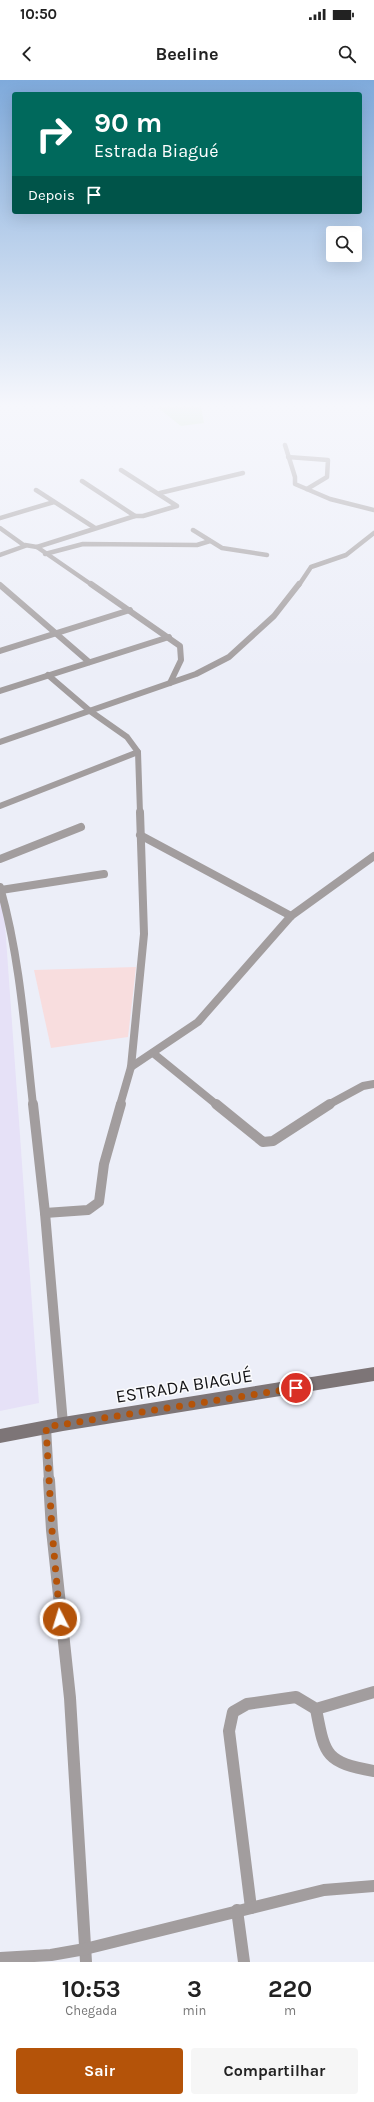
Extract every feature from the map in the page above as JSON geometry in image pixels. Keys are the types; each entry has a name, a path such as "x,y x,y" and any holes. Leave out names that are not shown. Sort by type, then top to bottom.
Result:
{"main road":[{"name":"ESTRADA BIAGUÉ","path":"0,1436 63,1424 374,1374"}],"street":[{"path":"43,495 95,528"},
{"path":"103,495 135,516"},
{"path":"0,528 25,545 37,547 135,516 143,516 177,507 162,495"},
{"path":"320,495 330,499 374,510"},
{"path":"0,518 54,502"},
{"path":"193,530 210,541 233,551 267,555"},
{"path":"0,742 206,670 229,657 278,612 311,567 346,555 374,533"},
{"path":"45,554 83,544 197,545 210,541"},
{"path":"0,555 23,548 25,545"},
{"path":"37,547 45,554 130,610 180,646 183,652 170,683"},
{"path":"0,585 7,595 89,662"},
{"path":"0,651 130,610"},
{"path":"0,691 169,637"},
{"path":"45,1213 88,1210 98,1202 104,1164 131,1067 144,934 138,752 127,737 90,711 48,675"},
{"path":"0,806 138,752"},
{"path":"0,859 82,827"},
{"path":"140,835 291,916"},
{"path":"131,1067 189,1030 210,1011 291,916 374,856"},
{"path":"63,1424 45,1213 22,1007 11,932 1,888 104,874"},
{"path":"153,1053 242,1127 263,1142 273,1141 352,1091 374,1084"},
{"path":"46,1427 52,1530 70,1698 85,1956"},
{"path":"244,1962 244,1909 230,1718 235,1710 246,1704 296,1697 316,1709 374,1692"},
{"path":"316,1709 324,1749 331,1759 348,1767 374,1771"},
{"path":"0,1958 52,1955 85,1956 244,1909 324,1890 374,1886"}],"shaded area":[{"path":"0,895 3,896 39,1403 0,1411"},
{"path":"136,967 128,1037 51,1048 34,970"}],"route":[{"path":"60,1619 52,1530 46,1427 166,1407 296,1388"}]}
